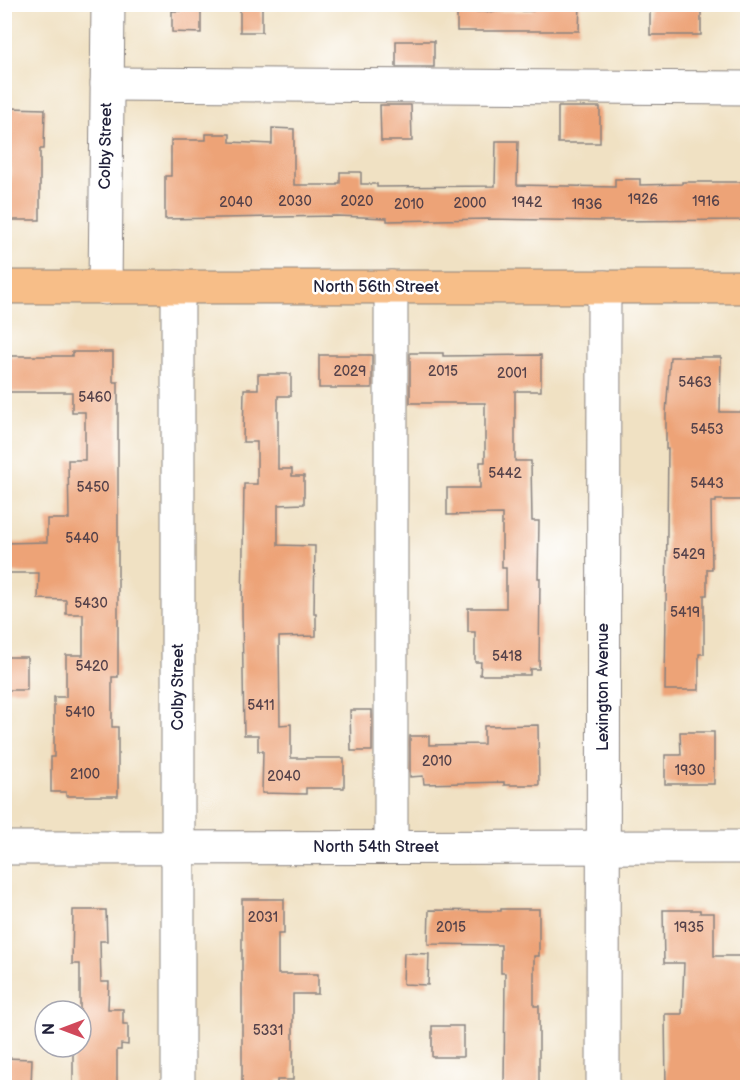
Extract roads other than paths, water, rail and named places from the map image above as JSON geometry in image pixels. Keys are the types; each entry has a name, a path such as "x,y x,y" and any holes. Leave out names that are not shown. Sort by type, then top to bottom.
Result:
{"main road":[{"name":"North 56th Street","path":"4,287 747,287"}],"street":[{"name":"Colby Street","path":"105,288 108,4"},
{"path":"107,84 747,88"},
{"name":"Colby Street","path":"178,287 178,1088"},
{"path":"391,287 391,847"},
{"name":"Lexington Avenue","path":"603,1088 604,287"},
{"name":"North 54th Street","path":"4,848 747,847"}]}
